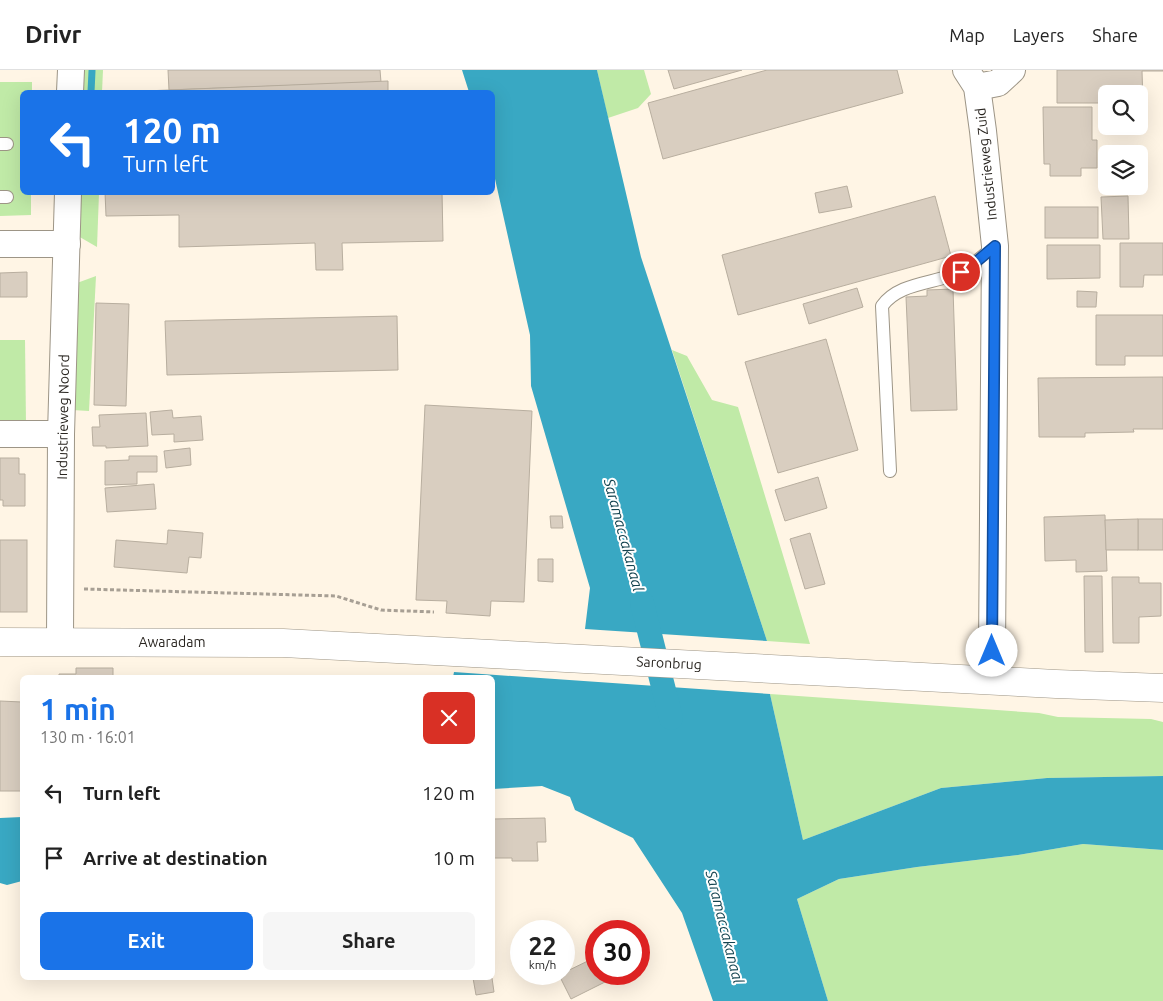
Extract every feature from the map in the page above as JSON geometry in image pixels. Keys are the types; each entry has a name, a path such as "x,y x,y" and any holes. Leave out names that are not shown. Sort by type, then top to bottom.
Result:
{"main road":[{"name":"Awaradam","path":"0,642 283,643"},
{"name":"Saronbrug","path":"283,643 1163,688"}],"street":[{"path":"70,90 71,70"},
{"path":"971,78 998,83 1012,70"},
{"name":"Industrieweg Zuid","path":"971,78 983,131 995,246 992,651"},
{"name":"Industrieweg Noord","path":"60,641 62,434 68,195"},
{"path":"0,244 67,244"},
{"path":"0,434 62,434"}],"lane":[{"path":"890,471 882,306 887,298 897,291 961,272 995,246"}],"path":[{"path":"60,589 336,596 381,610 434,612"}],"green space":[{"path":"84,70 103,70 102,90 81,90"},
{"path":"597,70 644,70 651,94 638,108 608,118"},
{"path":"0,82 32,82 32,90 20,90 20,195 31,195 31,215 0,216"},
{"path":"79,195 99,195 97,247 78,236"},
{"path":"96,276 89,411 72,410 77,283"},
{"path":"0,340 25,340 26,425 0,426"},
{"path":"672,350 687,356 712,400 738,407 810,644 767,641"},
{"path":"770,694 1039,713 1058,717 1151,719 1163,722 1163,776 1047,778 941,788 803,840"},
{"path":"1083,844 1163,850 1163,1001 828,1001 797,899 839,879 917,867 1018,855"}],"water":[{"path":"462,70 597,70 641,257 767,641 585,629 590,588 531,386 530,335 495,179 495,90 468,90"},
{"path":"454,672 770,694 803,840 941,788 1047,778 1163,776 1163,850 1083,844 1018,855 917,867 839,879 797,899 828,1001 713,1001 682,913 633,838 575,810 570,797 542,786 495,789 495,675 453,675"},
{"path":"20,817 20,882 7,885 0,883 0,818"}],"building":[{"path":"168,70 380,70 381,82 169,90"},
{"path":"668,70 742,70 674,89"},
{"path":"767,70 897,70 903,93 663,159 648,103"},
{"path":"1057,70 1163,70 1142,71 1142,85 1098,85 1098,103 1057,103"},
{"path":"388,81 388,90 169,90"},
{"path":"1043,107 1092,107 1092,140 1097,140 1097,168 1081,168 1081,176 1050,176 1050,164 1044,164"},
{"path":"847,186 852,207 819,213 815,193"},
{"path":"105,195 442,195 443,241 342,243 343,270 316,270 315,243 179,247 179,215 106,216"},
{"path":"935,196 951,256 738,315 722,255"},
{"path":"1128,196 1129,239 1103,239 1101,197"},
{"path":"1045,207 1098,207 1098,238 1045,238"},
{"path":"1120,243 1163,243 1163,275 1144,275 1143,287 1120,287"},
{"path":"1047,245 1100,245 1100,278 1047,279"},
{"path":"27,272 27,297 0,297 0,273"},
{"path":"857,288 863,307 809,324 803,304"},
{"path":"953,289 957,410 911,411 906,297 927,296 927,290"},
{"path":"1077,291 1097,292 1096,307 1077,307"},
{"path":"96,303 129,304 126,406 94,405"},
{"path":"1096,315 1163,315 1163,356 1125,356 1125,365 1096,365"},
{"path":"397,316 398,370 167,375 165,321"},
{"path":"826,339 858,450 778,473 745,362"},
{"path":"1163,377 1163,429 1133,429 1134,432 1085,433 1085,437 1039,437 1038,378"},
{"path":"425,405 532,411 524,602 491,601 490,616 446,613 447,601 416,600"},
{"path":"172,410 173,418 201,416 203,440 174,442 174,434 152,435 150,412"},
{"path":"146,413 148,446 106,448 106,446 93,446 92,427 100,427 99,415"},
{"path":"190,448 191,465 166,468 164,451"},
{"path":"129,456 157,456 157,472 137,472 137,484 105,485 105,461 129,460"},
{"path":"0,458 19,458 19,474 25,474 25,506 3,506 3,500 0,500"},
{"path":"818,477 827,508 785,521 775,490"},
{"path":"154,484 156,509 107,512 105,488"},
{"path":"1105,515 1107,571 1076,572 1076,560 1045,561 1044,517"},
{"path":"550,516 562,516 563,528 551,528"},
{"path":"1138,519 1163,519 1163,550 1138,550"},
{"path":"1138,519 1138,550 1106,550 1105,520"},
{"path":"168,530 203,533 201,558 189,557 187,573 114,567 116,540 167,544"},
{"path":"810,533 825,584 805,589 790,539"},
{"path":"0,540 27,540 27,612 0,612"},
{"path":"538,559 553,559 553,582 538,581"},
{"path":"1084,576 1102,576 1103,652 1085,652"},
{"path":"1112,577 1139,577 1139,583 1161,583 1161,616 1139,617 1139,643 1113,643"},
{"path":"76,668 113,668 113,675 59,675 76,674"},
{"path":"0,701 20,702 20,791 0,791"},
{"path":"545,818 546,842 537,842 538,861 512,861 512,858 495,858 495,819"},
{"path":"585,962 585,985 599,985 571,999 564,985 575,985 575,967"},
{"path":"473,980 492,980 494,992 476,995"}],"waterway":[{"path":"91,90 92,71"},
{"name":"Saramaccakanaal","path":"642,603 671,718"}],"route":[{"path":"961,272 995,246 992,651"}]}
